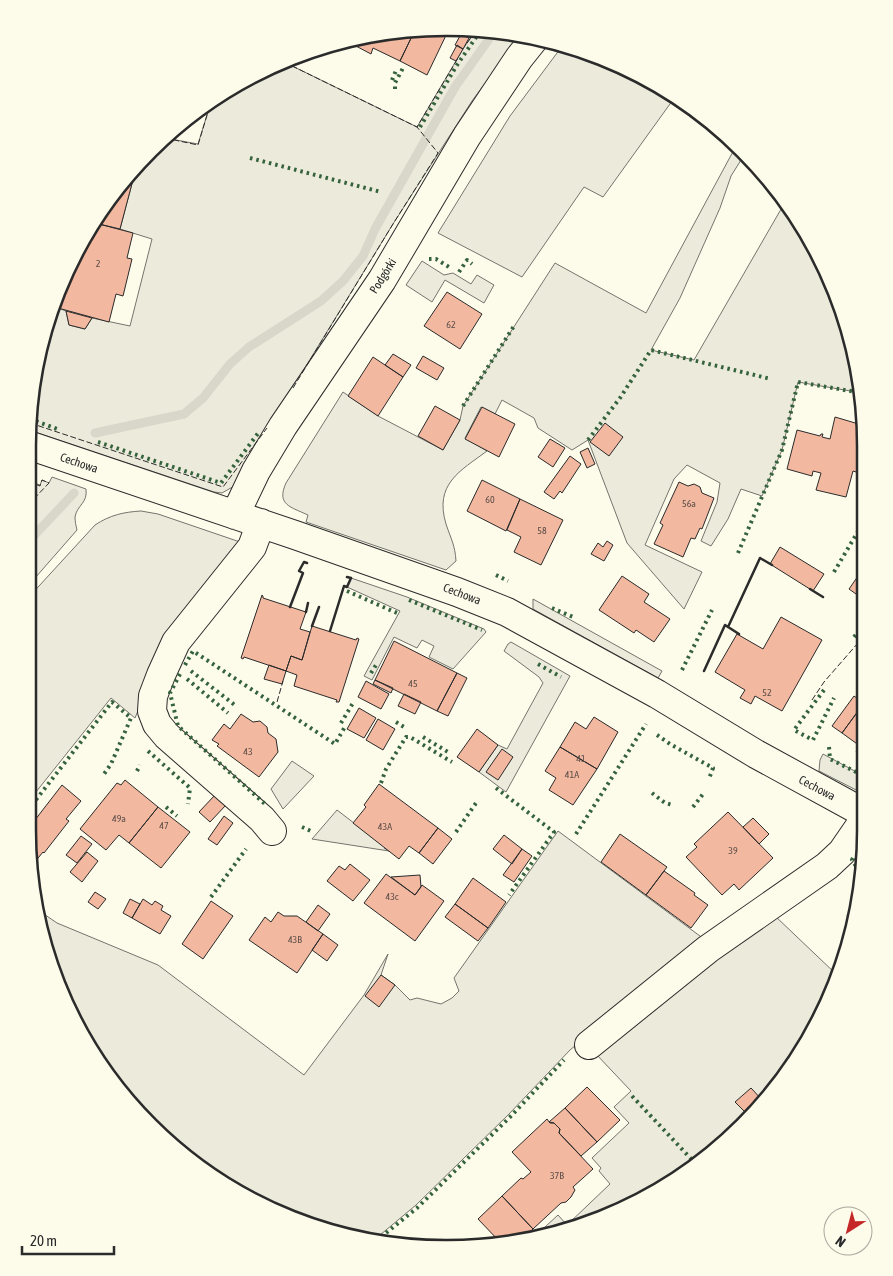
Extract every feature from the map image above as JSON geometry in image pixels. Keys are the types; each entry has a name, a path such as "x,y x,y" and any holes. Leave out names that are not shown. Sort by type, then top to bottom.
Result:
{"street":[{"name":"Podgórki","path":"235,515 256,472 283,426 382,280 466,136 530,45"},
{"name":"Cechowa","path":"36,449 261,523 458,592 514,616 657,694 756,754 857,809"},
{"path":"261,523 252,547 176,642 153,696 152,711 157,724 167,736 262,819 272,831"},
{"path":"588,1045 708,949 827,866 842,852 857,830"}],"shaded area":[{"path":"471,37 515,42 472,101 393,224 279,410 236,485 222,493 214,492 37,433 44,366 60,309 66,311 69,325 85,329 92,318 130,326 152,239 120,229 132,183 156,156 174,140 198,144 207,113 241,91 292,66 417,127"},
{"path":"558,52 603,67 652,91 671,103 603,197 584,187 522,277 438,233 510,116"},
{"path":"733,152 741,160 731,176 720,208 680,298 651,350 694,360 781,209 802,241 826,290 843,340 853,391 798,382 782,450 762,496 741,489 728,519 711,546 701,541 717,502 720,483 687,465 674,479 645,545 702,572 684,609 627,543 588,440 572,450 538,428 534,418 502,400 495,414 481,407 465,438 487,451 459,472 447,489 443,510 454,546 456,561 446,570 306,522 308,515 291,507 284,501 283,490 286,483 343,392 378,416 443,450 460,420 463,406 555,263 646,313"},
{"path":"422,261 444,275 453,273 471,284 477,275 494,285 484,303 445,280 432,302 406,285"},
{"path":"52,477 86,489 86,494 75,517 77,530 36,577 36,484 40,485 42,480 49,483"},
{"path":"141,511 158,514 243,543 169,636 135,718 111,698 36,792 36,589 95,525 106,519 129,512"},
{"path":"351,578 407,597 484,629 486,632 453,669 429,657 434,646 422,640 417,648 394,637 372,680 364,676 400,611 347,587"},
{"path":"533,599 662,671 658,678 533,609"},
{"path":"511,642 570,676 506,792 479,772 498,745 507,749 543,683 539,677 504,651"},
{"path":"823,754 857,772 857,790 819,771 820,760"},
{"path":"292,761 314,776 283,809 271,789"},
{"path":"337,810 384,848 389,851 312,839"},
{"path":"558,831 704,939 570,1050 508,1115 416,1205 381,1234 366,1232 340,1226 290,1209 241,1185 197,1155 156,1120 121,1079 91,1035 67,986 50,936 45,915 57,923 158,965 304,1075 364,995 388,954 381,975 395,985 410,1000 417,998 441,1004 452,998 459,991 454,978"},
{"path":"774,915 832,970 802,1035 772,1079 737,1120 696,1155 652,1185 603,1209 572,1220 610,1184 599,1171 601,1168 592,1158 629,1123 614,1107 631,1091 595,1053"},
{"path":"558,1215 565,1222 544,1228"}],"building":[{"path":"446,36 427,75 400,61 411,38"},
{"path":"460,37 469,38 463,49 455,45"},
{"path":"411,38 400,61 373,48 371,54 356,46"},
{"path":"457,45 463,49 456,61 450,58"},
{"path":"132,183 120,229 101,225"},
{"path":"101,225 133,233 127,258 132,259 123,296 116,294 109,322 60,309 79,265"},
{"path":"447,292 482,314 460,349 424,326"},
{"path":"66,311 92,318 85,329 69,325"},
{"path":"393,354 411,365 403,377 385,365"},
{"path":"423,356 444,368 437,380 416,368"},
{"path":"373,357 403,377 378,416 348,396"},
{"path":"435,406 460,420 443,450 418,436"},
{"path":"482,407 515,424 499,457 465,439"},
{"path":"835,417 856,423 857,472 853,471 846,497 816,490 821,473 813,471 812,476 787,469 797,430 820,436 823,434 822,437 830,439"},
{"path":"605,423 623,437 609,456 590,442"},
{"path":"550,439 565,448 553,467 538,457"},
{"path":"588,448 595,464 587,468 580,452"},
{"path":"570,456 581,464 562,493 560,491 554,499 544,492"},
{"path":"482,480 520,499 506,531 467,511"},
{"path":"679,482 688,486 694,484 700,487 702,493 714,498 702,529 700,528 695,539 691,538 683,557 654,544 663,525 660,523"},
{"path":"520,499 563,520 541,565 514,552 521,537 507,530"},
{"path":"607,541 613,545 604,561 591,554 598,543 603,547"},
{"path":"780,547 824,574 813,591 770,564"},
{"path":"622,576 649,594 644,602 670,619 654,642 636,630 634,633 599,610"},
{"path":"857,578 857,595 849,589"},
{"path":"262,595 263,598 306,612 300,629 310,632 302,660 291,656 286,671 244,657 243,659 241,658"},
{"path":"781,617 822,640 782,711 755,696 751,704 740,698 745,690 715,672 737,634 763,649"},
{"path":"312,626 356,640 357,638 359,639 339,702 294,686 297,675 286,671 291,656 302,660"},
{"path":"394,641 457,673 437,711 375,680"},
{"path":"269,665 286,671 282,684 264,679"},
{"path":"457,673 467,678 448,716 437,711"},
{"path":"375,680 393,688 391,693 373,684"},
{"path":"366,681 389,694 381,709 358,697"},
{"path":"404,694 421,702 415,714 398,706"},
{"path":"854,696 857,698 857,713 842,733 832,726"},
{"path":"359,708 376,718 364,738 347,729"},
{"path":"857,713 857,744 842,733"},
{"path":"241,714 253,722 260,721 267,727 268,733 276,739 278,752 259,777 217,746 219,744 212,740 224,724 230,729"},
{"path":"594,717 618,732 597,769 560,747 575,722 586,729"},
{"path":"378,719 395,729 383,750 366,740"},
{"path":"477,729 498,745 479,772 457,757"},
{"path":"560,747 597,769 573,805 549,790 556,778 545,771"},
{"path":"502,749 513,757 498,780 486,772"},
{"path":"125,780 158,807 129,843 119,835 106,850 80,829 117,783 121,785"},
{"path":"379,784 438,828 419,853 409,846 399,859 353,823 366,807 364,805"},
{"path":"62,785 81,801 66,819 69,821 37,859 36,819"},
{"path":"215,795 226,805 210,822 199,812"},
{"path":"158,807 190,832 161,868 129,843"},
{"path":"728,812 773,858 739,890 734,884 722,895 686,857 697,847 694,844"},
{"path":"224,816 233,823 217,845 208,839"},
{"path":"753,818 769,834 759,844 743,827"},
{"path":"438,828 452,839 433,864 419,853"},
{"path":"620,834 667,867 646,895 601,862"},
{"path":"504,835 522,849 512,864 493,849"},
{"path":"81,836 92,844 77,863 66,855"},
{"path":"522,849 532,856 514,882 503,875"},
{"path":"87,852 98,861 82,882 70,872"},
{"path":"350,864 370,880 353,901 327,881 339,866 345,870"},
{"path":"664,871 695,893 694,895 708,905 691,928 646,895"},
{"path":"386,874 415,895 422,885 444,901 415,941 364,903"},
{"path":"420,875 421,887 415,895 391,877"},
{"path":"473,878 506,902 488,928 455,904"},
{"path":"95,892 106,899 98,909 88,902"},
{"path":"130,899 140,904 132,918 123,913"},
{"path":"143,899 152,905 155,901 163,906 161,910 171,916 160,934 132,918"},
{"path":"211,901 233,916 203,959 182,944"},
{"path":"455,904 488,928 478,941 445,917"},
{"path":"318,905 330,914 318,931 306,922"},
{"path":"278,912 284,916 297,916 323,934 297,973 249,940 265,917 271,922"},
{"path":"323,934 338,945 327,961 312,950"},
{"path":"381,975 395,985 379,1007 365,996"},
{"path":"587,1087 620,1120 597,1142 565,1108"},
{"path":"751,1088 758,1096 745,1112 735,1102"},
{"path":"565,1108 597,1142 581,1156 559,1133 560,1129 554,1123 549,1122"},
{"path":"547,1119 560,1129 559,1133 593,1169 573,1187 575,1190 566,1202 561,1203 533,1229 502,1196 521,1178 523,1179 531,1172 512,1152"},
{"path":"502,1196 533,1229 527,1232 495,1237 478,1219"}],"waterway":[{"path":"95,433 184,414 203,398 230,364 249,347 321,301 343,281 363,256 375,229 455,87 489,39"},
{"path":"36,533 74,493"}],"hedge":[{"path":"420,127 476,37"},
{"path":"392,80 397,68"},
{"path":"395,89 395,83 403,68"},
{"path":"250,158 381,192"},
{"path":"429,259 436,259 449,267"},
{"path":"459,272 467,260 472,264"},
{"path":"463,406 514,326"},
{"path":"588,440 620,398 651,350 771,379"},
{"path":"738,553 782,450 798,382 853,391"},
{"path":"37,422 60,430"},
{"path":"98,442 221,483 259,432"},
{"path":"834,572 857,533"},
{"path":"496,575 508,581"},
{"path":"347,591 397,613"},
{"path":"409,600 482,630"},
{"path":"552,608 573,617"},
{"path":"682,670 712,610"},
{"path":"854,637 857,633"},
{"path":"185,665 193,651 335,744 346,725"},
{"path":"538,664 561,677"},
{"path":"371,673 376,665"},
{"path":"191,671 236,706"},
{"path":"180,674 170,693 178,726 265,804"},
{"path":"187,679 228,713"},
{"path":"824,690 794,730 813,740 834,698"},
{"path":"36,800 112,702 131,718 111,764 104,774"},
{"path":"341,723 353,703"},
{"path":"396,722 404,727"},
{"path":"576,834 646,724"},
{"path":"657,735 713,768 709,779"},
{"path":"381,783 386,769 406,737 410,737 452,762"},
{"path":"423,737 448,752"},
{"path":"829,747 830,759 857,772"},
{"path":"148,751 190,788 188,804"},
{"path":"137,771 140,765"},
{"path":"496,788 554,832 509,895"},
{"path":"652,793 665,803 673,805"},
{"path":"693,807 703,794"},
{"path":"456,832 476,803"},
{"path":"166,807 177,816"},
{"path":"302,827 313,832"},
{"path":"211,897 246,849"},
{"path":"853,858 852,860 855,865"},
{"path":"384,1235 417,1208 510,1117 564,1060"},
{"path":"632,1096 691,1159"}],"fence":[{"path":"467,43 471,37"},
{"path":"292,66 417,127 458,58"},
{"path":"174,140 198,145 208,113"},
{"path":"293,388 438,153 417,127"},
{"path":"37,425 223,487 267,428"},
{"path":"36,484 40,486 42,480 49,483 36,497"},
{"path":"812,700 824,682 857,644"},
{"path":"277,702 283,681"}],"wall":[{"path":"728,627 760,558 772,565"},
{"path":"290,607 303,573 299,571 304,562 307,563"},
{"path":"330,631 344,586 347,587 351,578 347,577"},
{"path":"810,589 823,597"},
{"path":"306,612 308,603"},
{"path":"312,626 319,607"},
{"path":"704,671 725,625 739,634"}]}
